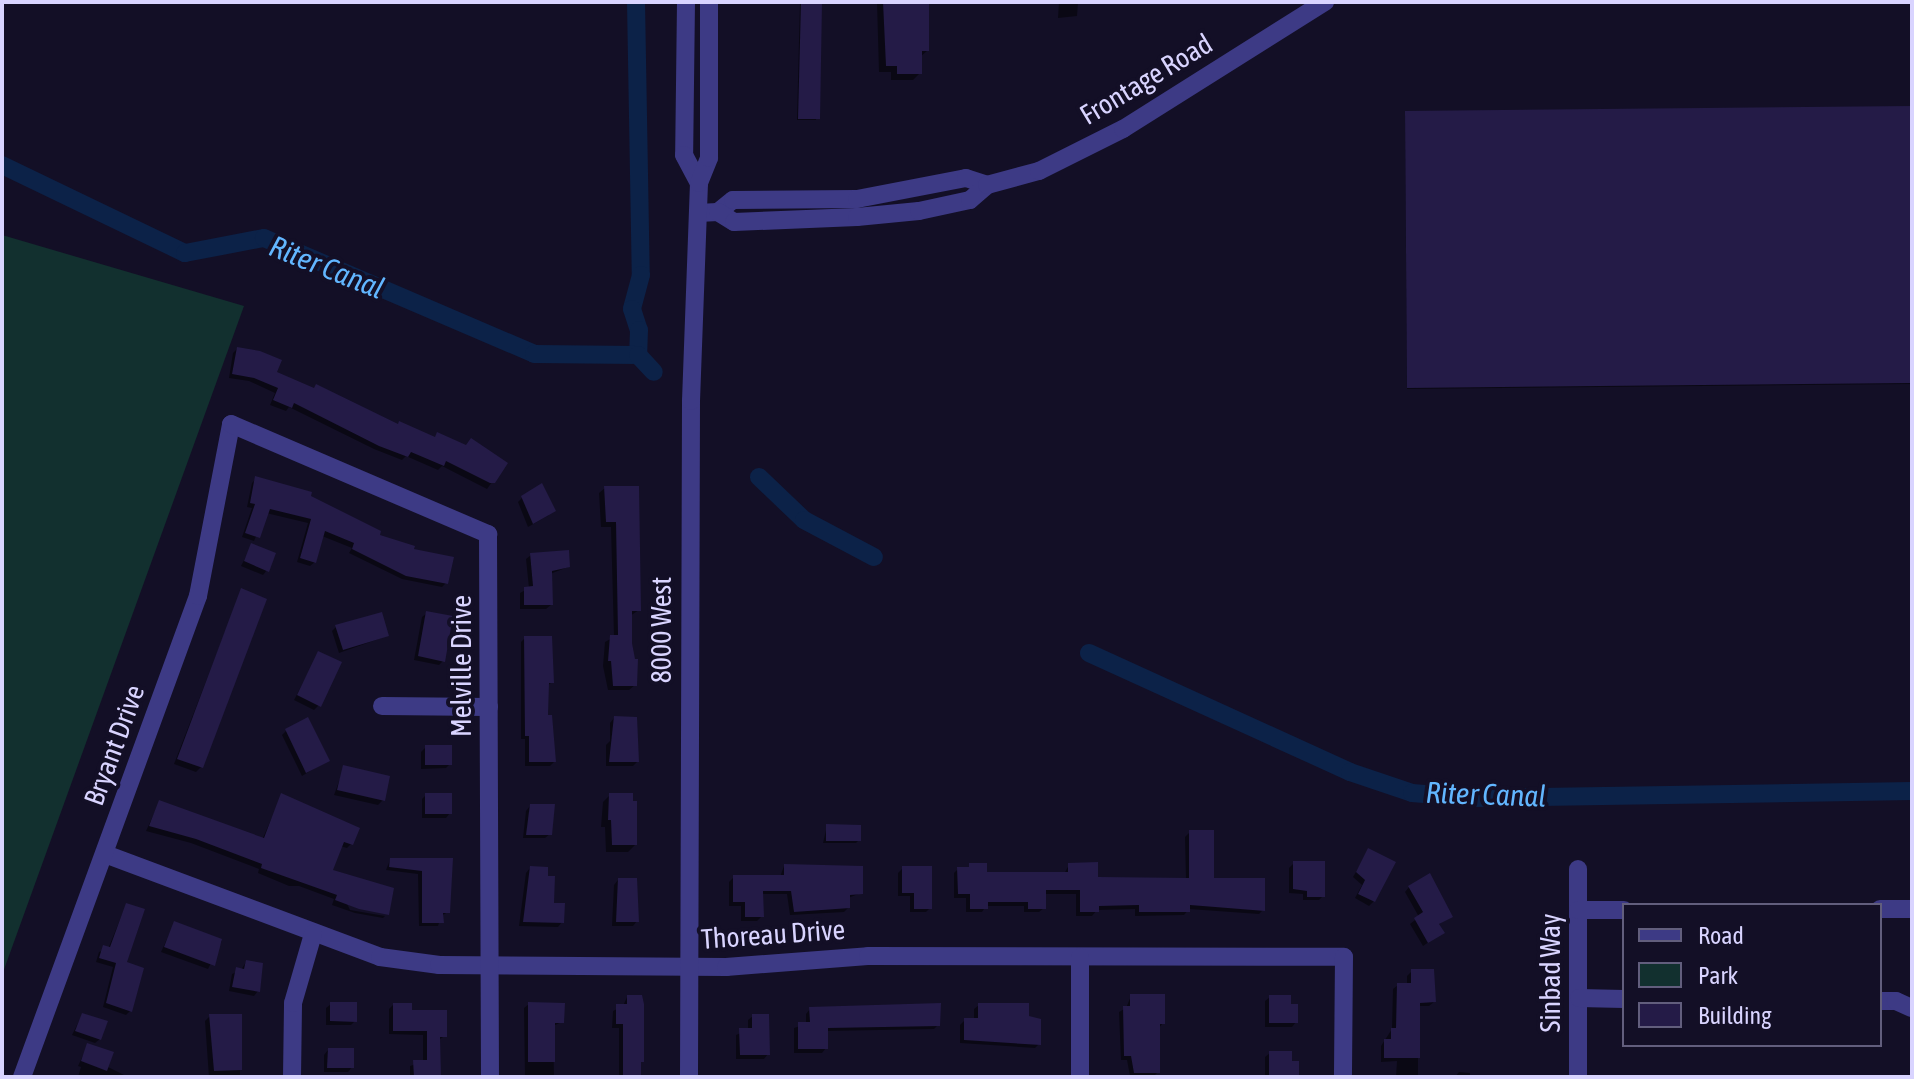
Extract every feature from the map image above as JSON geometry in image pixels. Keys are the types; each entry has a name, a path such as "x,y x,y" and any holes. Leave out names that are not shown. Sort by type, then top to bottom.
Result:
{"street":[{"name":"8000 West","path":"686,2 684,155 699,183"},
{"name":"8000 West","path":"689,1077 691,431 699,183 709,158 709,2"},
{"name":"Frontage Road","path":"698,213 718,212 734,222 857,217 919,211 970,200 987,185 1039,171 1085,149 1325,2"},
{"name":"Melville Drive","path":"231,424 488,534 490,1077"},
{"name":"Bryant Drive","path":"22,1077 198,596 231,424"},
{"path":"382,706 489,707"},
{"name":"Thoreau Drive","path":"105,854 380,957 439,965 689,968 779,965 868,956 1344,957 1343,1077"},
{"name":"Sinbad Way","path":"1578,869 1578,1077"},
{"path":"1882,909 1912,909"},
{"path":"1578,910 1622,910"},
{"path":"292,1077 293,1003 313,934"},
{"path":"1080,957 1080,1077"},
{"path":"1579,998 1622,999"},
{"path":"1882,1001 1896,1001 1912,1008"}],"green space":[{"path":"2,235 244,306 2,975"}],"building":[{"path":"801,2 822,2 820,119 798,119"},
{"path":"883,2 929,2 929,51 922,51 922,74 897,74 897,66 886,66"},
{"path":"1912,106 1912,383 1407,388 1405,111"},
{"path":"237,347 260,351 282,360 277,372 314,388 316,384 398,424 399,421 435,437 437,432 466,445 471,438 508,463 495,483 490,483 446,461 444,466 411,452 408,457 379,446 294,403 292,408 273,400 278,388 254,378 232,374"},
{"path":"255,476 312,492 311,496 381,531 380,535 415,546 414,549 454,557 448,584 406,576 352,549 354,543 325,531 316,563 300,558 311,519 270,509 260,538 245,533 255,504 250,503"},
{"path":"542,483 556,511 533,524 521,496"},
{"path":"604,486 639,486 641,611 632,611 632,643 635,659 638,659 637,686 613,686 611,661 608,661 610,635 618,635 616,522 606,522"},
{"path":"251,543 276,553 269,572 244,561"},
{"path":"569,550 570,567 552,571 553,605 524,605 524,587 533,586 530,553"},
{"path":"241,588 267,599 203,768 177,759"},
{"path":"426,611 453,616 445,662 418,656"},
{"path":"382,612 389,636 343,650 335,625"},
{"path":"524,636 552,636 554,683 549,683 548,715 552,715 556,762 529,762 529,736 525,736"},
{"path":"318,651 342,662 321,707 297,695"},
{"path":"614,716 637,717 639,762 609,762"},
{"path":"308,717 330,761 306,773 285,729"},
{"path":"425,745 452,745 452,765 425,765"},
{"path":"343,765 390,776 385,801 337,790"},
{"path":"281,793 360,828 353,845 344,842 333,870 394,888 389,915 359,909 335,900 337,895 261,868 262,864 196,839 149,826 159,800 264,838"},
{"path":"425,793 452,793 452,814 425,814"},
{"path":"609,793 633,793 633,801 637,801 637,845 612,845 611,820 608,820"},
{"path":"530,804 555,804 552,835 526,835"},
{"path":"826,824 861,825 861,841 826,841"},
{"path":"1189,830 1214,830 1214,878 1265,878 1265,911 1190,905 1190,912 1139,912 1139,905 1099,906 1099,912 1080,912 1080,890 1046,890 1046,909 1028,909 1028,902 988,902 988,909 970,909 970,894 958,894 957,867 969,867 969,863 987,863 987,872 1068,872 1068,863 1098,862 1098,877 1189,878"},
{"path":"1368,848 1396,862 1375,902 1358,894 1365,880 1356,872"},
{"path":"390,858 453,858 450,913 443,913 444,923 422,923 422,871 389,867"},
{"path":"1293,861 1325,861 1325,897 1307,897 1307,891 1293,889"},
{"path":"784,864 863,866 863,894 850,895 850,908 794,912 791,891 763,891 764,917 745,917 745,902 733,902 733,875 784,875"},
{"path":"530,866 548,867 548,876 555,876 554,903 565,903 564,923 523,922"},
{"path":"902,866 932,866 932,909 914,909 914,893 902,893"},
{"path":"1430,873 1453,917 1439,924 1445,933 1428,943 1414,918 1423,912 1408,886"},
{"path":"618,878 637,878 639,922 616,922"},
{"path":"126,903 145,909 127,962 144,968 132,1012 106,1003 116,963 99,958 103,945 110,947"},
{"path":"174,921 222,939 215,966 164,947"},
{"path":"246,960 263,963 260,992 232,987 236,967 244,969"},
{"path":"1411,969 1434,969 1436,1002 1420,1003 1420,1058 1384,1058 1384,1039 1391,1039 1391,1028 1396,1028 1397,983 1411,983"},
{"path":"1130,994 1165,994 1165,1024 1160,1024 1160,1073 1134,1073 1131,1056 1124,1056 1123,1006 1130,1006"},
{"path":"627,995 642,995 644,1004 641,1077 623,1077 623,1024 616,1024 616,1004 627,1004"},
{"path":"1269,995 1291,995 1291,1004 1298,1004 1298,1023 1269,1023"},
{"path":"330,1002 357,1002 357,1022 330,1021"},
{"path":"528,1002 565,1003 564,1023 555,1023 555,1062 528,1062"},
{"path":"393,1003 412,1003 412,1010 447,1010 447,1037 440,1037 441,1077 414,1077 413,1060 427,1060 427,1031 393,1031"},
{"path":"941,1003 940,1026 828,1028 828,1049 798,1049 798,1022 810,1022 809,1007"},
{"path":"978,1003 1029,1003 1029,1016 1041,1019 1041,1045 964,1040 964,1018 978,1018"},
{"path":"82,1013 108,1021 101,1040 75,1031"},
{"path":"209,1014 242,1014 242,1070 214,1071"},
{"path":"752,1014 769,1014 770,1055 740,1055 739,1028 752,1028"},
{"path":"87,1043 114,1052 107,1071 81,1061"},
{"path":"328,1048 354,1048 354,1068 327,1068"},
{"path":"1269,1051 1292,1051 1292,1061 1299,1061 1299,1077 1269,1077"}],"waterway":[{"path":"636,2 641,275 632,309 639,330 638,355"},
{"name":"Riter Canal","path":"2,165 185,253 264,238 534,354 638,355 654,372"},
{"name":"Riter Canal","path":"759,477 804,520 874,557"},
{"name":"Riter Canal","path":"1089,653 1350,772 1412,793 1473,798 1912,791"}]}
